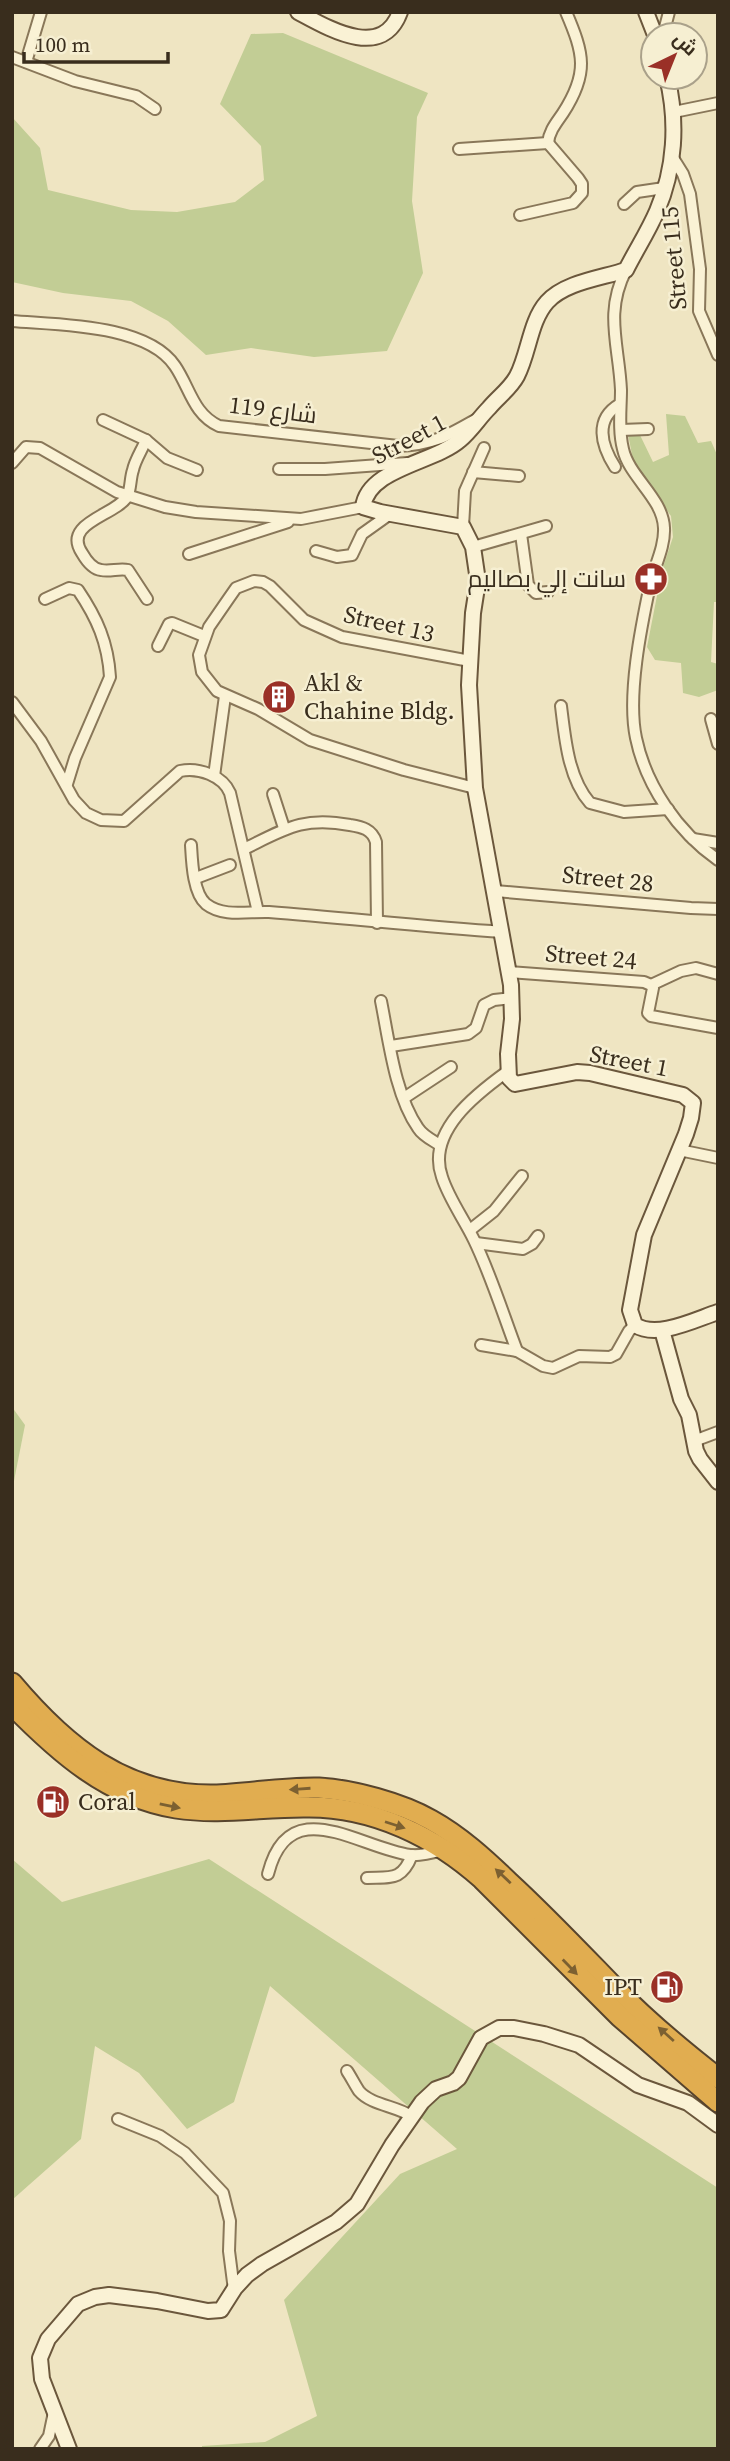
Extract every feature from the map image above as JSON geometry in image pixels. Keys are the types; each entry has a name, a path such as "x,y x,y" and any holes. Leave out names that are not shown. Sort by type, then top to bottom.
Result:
{"highway":[{"path":"12,1683 57,1733 86,1756 123,1776 162,1789 211,1795 318,1788 382,1800 430,1819 474,1849 557,1927 625,1998 718,2078"},
{"path":"12,1705 60,1751 89,1774 117,1790 151,1801 175,1808 214,1811 312,1807 351,1812 398,1825 420,1835 464,1863 612,2009 718,2102"}],"street":[{"path":"26,62 41,12"},
{"path":"298,12 352,37 372,38 388,31 400,12"},
{"path":"548,143 550,134 577,91 580,79 578,42 566,12"},
{"path":"12,57 75,81 136,96 155,110"},
{"path":"670,91 674,112 673,158 657,210 617,288 614,310 623,450 659,513 664,530 650,585 637,663 635,737 642,761 668,809 691,838 718,860"},
{"path":"674,112 718,103"},
{"path":"459,149 548,143"},
{"path":"520,215 573,203 582,193 582,184 578,178 548,143"},
{"name":"Street 115","path":"673,158 684,174 690,194 699,259 699,311 718,355"},
{"path":"624,204 637,192 664,188"},
{"name":"Street 1","path":"363,507 366,495 374,484 444,451 460,440 508,389 516,377 546,303 567,289 626,270"},
{"name":"شارع 119","path":"12,321 97,330 132,337 146,343 169,358 199,411 219,426 398,446 420,446 434,442 481,417"},
{"path":"706,331 718,327"},
{"path":"615,467 607,455 603,425 607,413 621,404"},
{"path":"103,420 146,440 167,458 197,470"},
{"path":"621,430 648,429"},
{"path":"146,440 133,468 128,496 78,532 77,545 89,564 96,568 103,571 128,570 147,599"},
{"path":"12,463 26,447 32,446 128,496 165,507 196,512 301,519"},
{"path":"484,448 465,491 463,527 473,547 478,581 469,685 475,788 503,932 512,998 508,1071 472,1098 440,1145 438,1155 441,1175 476,1243 517,1351"},
{"path":"279,469 416,463"},
{"path":"473,472 519,476"},
{"path":"189,554 264,528 363,507 463,527"},
{"path":"316,551 337,556 352,555 362,534 390,514"},
{"path":"473,547 546,526"},
{"path":"521,534 528,585 536,593 548,592"},
{"name":"Street 13","path":"225,696 217,691 202,672 199,655 204,636 236,588 254,581 270,586 304,620 342,637 470,662"},
{"path":"45,599 69,588 78,590 89,606 107,646 110,677 75,758 67,784"},
{"path":"158,646 172,623 204,636"},
{"path":"214,776 225,696 258,709 310,740 404,770 475,788"},
{"path":"12,702 41,741 74,800 86,813 101,820 124,821 180,771 187,770 222,780 228,788 258,912"},
{"path":"561,706 568,755 577,785 590,803 624,813 668,809"},
{"path":"711,719 718,744"},
{"path":"273,794 284,828"},
{"path":"244,849 284,828 309,821 336,822 367,829 376,842 377,923"},
{"path":"691,838 718,844"},
{"path":"191,845 198,896 213,909 222,912 258,912 503,932"},
{"path":"195,878 230,865"},
{"name":"Street 28","path":"495,891 718,909"},
{"path":"651,985 681,971 696,968 718,974"},
{"name":"Street 24","path":"509,972 637,981 653,988 648,1013 651,1016 718,1028"},
{"path":"391,1046 468,1034 476,1028 484,1004 512,998"},
{"path":"381,1001 404,1098 418,1129 424,1136 440,1145"},
{"path":"404,1098 451,1068"},
{"name":"Street 1","path":"508,1071 509,1078 515,1084 576,1072 590,1073 683,1095 692,1103 691,1118 643,1234 630,1310 635,1325"},
{"path":"679,1150 718,1158"},
{"path":"470,1230 494,1211 522,1176"},
{"path":"476,1243 523,1249 532,1244 538,1236"},
{"path":"481,1345 517,1351 548,1368 558,1367 579,1356 610,1357 616,1354 635,1325 643,1330 662,1330 718,1312"},
{"path":"662,1330 700,1460 718,1482"},
{"path":"694,1441 718,1432"},
{"path":"268,1874 272,1859 282,1841 295,1832 308,1828 335,1832 412,1855 445,1850"},
{"path":"367,1878 397,1876 407,1867 412,1855"},
{"path":"69,2449 39,2368 48,2339 78,2304 109,2295 217,2312 225,2306 233,2290 247,2275 336,2222 357,2204 411,2116 431,2093 459,2078 481,2038 489,2032 506,2027 544,2034 579,2045 638,2085 692,2105 718,2124"},
{"path":"347,2071 359,2091 372,2100 411,2116"},
{"path":"118,2119 160,2136 185,2153 223,2193 230,2221 229,2251 233,2290"},
{"path":"40,2449 49,2436 54,2412"}],"green space":[{"path":"283,33 428,93 417,117 412,201 423,273 387,351 314,357 251,348 206,355 168,321 131,301 63,293 12,282 12,117 40,148 48,190 131,210 177,212 235,202 264,180 261,146 220,104 251,34"},
{"path":"666,414 685,416 698,443 711,441 718,457 718,602 714,602 711,662 718,664 718,690 699,697 683,693 681,663 655,660 647,647 662,570 673,537 671,516 634,465 628,434 639,433 653,462 669,455"},
{"path":"12,1407 25,1425 12,1491"},
{"path":"12,1859 62,1902 209,1859 718,2188 718,2449 202,2449 202,2446 265,2442 317,2416 284,2300 400,2174 457,2149 270,1986 234,2102 187,2129 139,2073 95,2046 81,2139 12,2200"}],"place":[{"name":"سانت إلي بصاليم","path":"651,579"},
{"name":"Akl & Chahine Bldg.","path":"279,697"},
{"name":"Coral","path":"53,1802"},
{"name":"IPT","path":"667,1987"}]}
